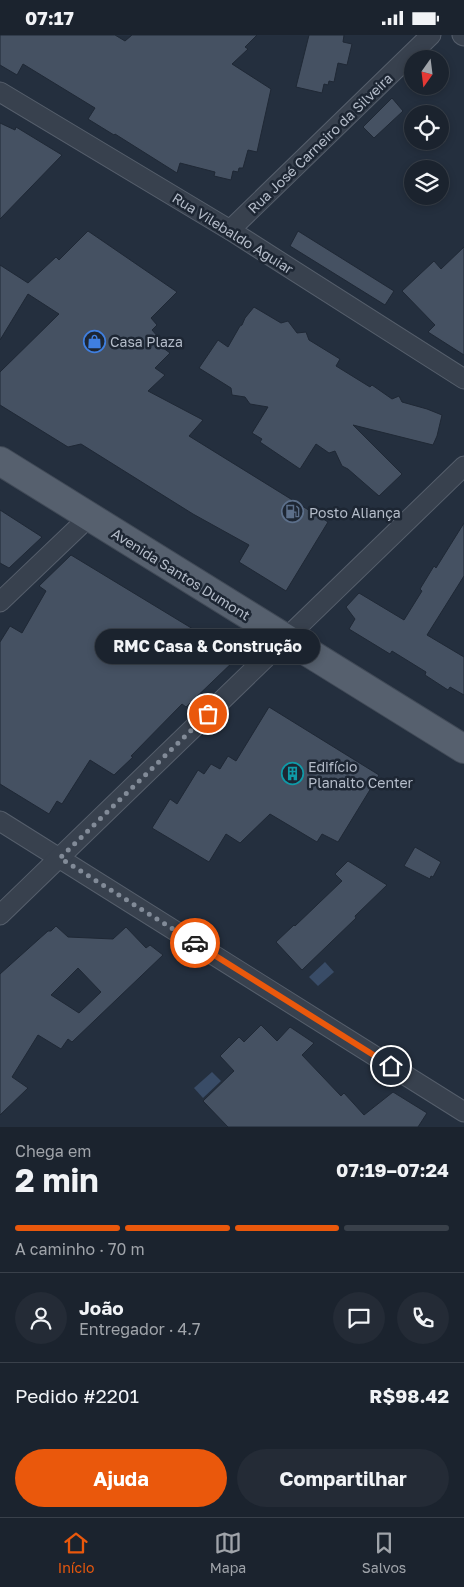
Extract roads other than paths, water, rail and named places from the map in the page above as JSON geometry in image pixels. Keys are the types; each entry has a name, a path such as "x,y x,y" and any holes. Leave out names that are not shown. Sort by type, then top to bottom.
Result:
{"main road":[{"name":"Avenida Santos Dumont","path":"0,461 464,749"}],"street":[{"name":"Rua José Carneiro da Silveira","path":"230,230 431,35"},
{"name":"Rua Vilebaldo Aguiar","path":"0,92 230,230 464,379"},
{"path":"0,915 464,466"},
{"path":"0,602 89,517"},
{"path":"0,821 464,1112"}],"water":[{"path":"325,962 334,972 318,986 309,977"},
{"path":"212,1072 221,1081 203,1098 194,1088"}],"place":[{"name":"Casa Plaza","path":"94,341"},
{"name":"Posto Aliança","path":"293,512"},
{"name":"RMC Casa & Construção","path":"208,714"},
{"name":"Edifício Planalto Center","path":"292,774"}]}
